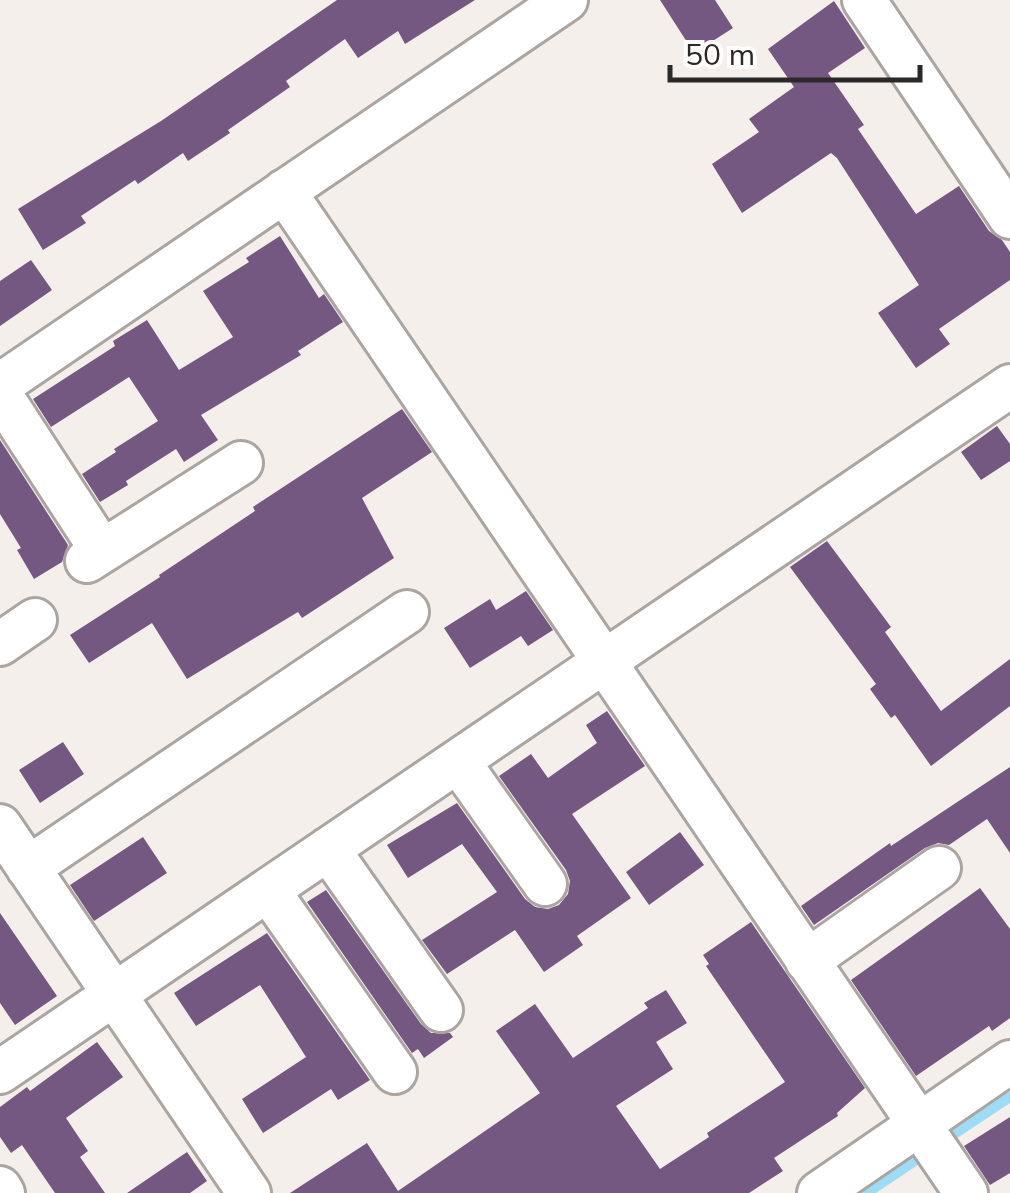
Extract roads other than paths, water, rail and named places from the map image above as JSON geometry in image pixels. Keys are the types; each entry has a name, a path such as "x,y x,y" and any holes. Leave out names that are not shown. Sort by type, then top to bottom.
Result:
{"street":[{"path":"0,385 566,0"},
{"path":"864,0 1010,217"},
{"path":"284,192 966,1193"},
{"path":"0,1072 1010,386"},
{"path":"0,394 95,556 241,462"},
{"path":"28,868 407,612"},
{"path":"0,644 35,620"},
{"path":"458,761 546,884"},
{"path":"0,826 248,1193"},
{"path":"328,849 441,1010"},
{"path":"807,960 938,868"},
{"path":"268,890 394,1072"},
{"path":"819,1193 1010,1062"}],"waterway":[{"path":"942,1142 1010,1097"},
{"path":"867,1193 928,1152"}]}
